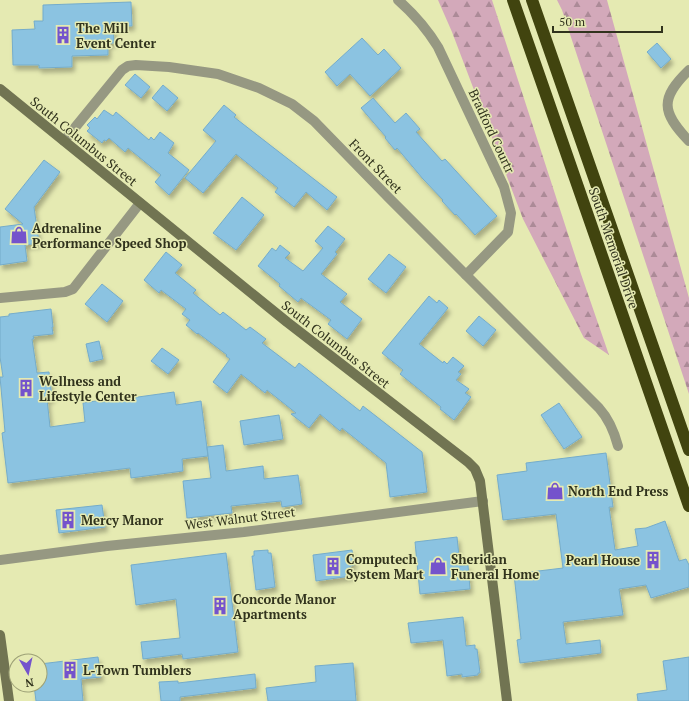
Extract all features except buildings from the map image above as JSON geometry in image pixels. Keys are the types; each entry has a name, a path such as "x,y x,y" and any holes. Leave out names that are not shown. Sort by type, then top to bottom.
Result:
{"highway":[{"name":"South Memorial Drive","path":"513,0 689,506"},
{"name":"South Memorial Drive","path":"532,0 689,450"}],"street":[{"name":"Bradford Courtr","path":"398,0 428,31 438,47 504,187 510,206 511,213 508,232 466,275"},
{"name":"Front Street","path":"64,141 122,70 128,66 169,67 218,74 259,88 292,104 314,121 600,408 612,427 618,446"},
{"path":"689,70 673,87 668,97 667,104 668,113 680,132 689,141"},
{"name":"South Columbus Street","path":"0,89 287,322 468,462 474,469 480,481 483,501 507,701"},
{"path":"0,298 65,292 73,289 140,203"},
{"name":"West Walnut Street","path":"0,560 107,546 244,532 483,501"},
{"path":"0,635 9,701"}],"green space":[{"path":"438,0 492,0 581,274 609,355 584,338 523,219 452,32"},
{"path":"557,0 607,0 689,298 689,394 562,10"}],"place":[{"name":"The Mill Event Center","path":"63,35"},
{"name":"Adrenaline Performance Speed Shop","path":"19,235"},
{"name":"Wellness and Lifestyle Center","path":"26,388"},
{"name":"North End Press","path":"555,491"},
{"name":"Mercy Manor","path":"68,520"},
{"name":"Pearl House","path":"653,560"},
{"name":"Computech System Mart","path":"333,566"},
{"name":"Sheridan Funeral Home","path":"438,566"},
{"name":"Concorde Manor Apartments","path":"220,606"},
{"name":"L-Town Tumblers","path":"70,670"}]}
